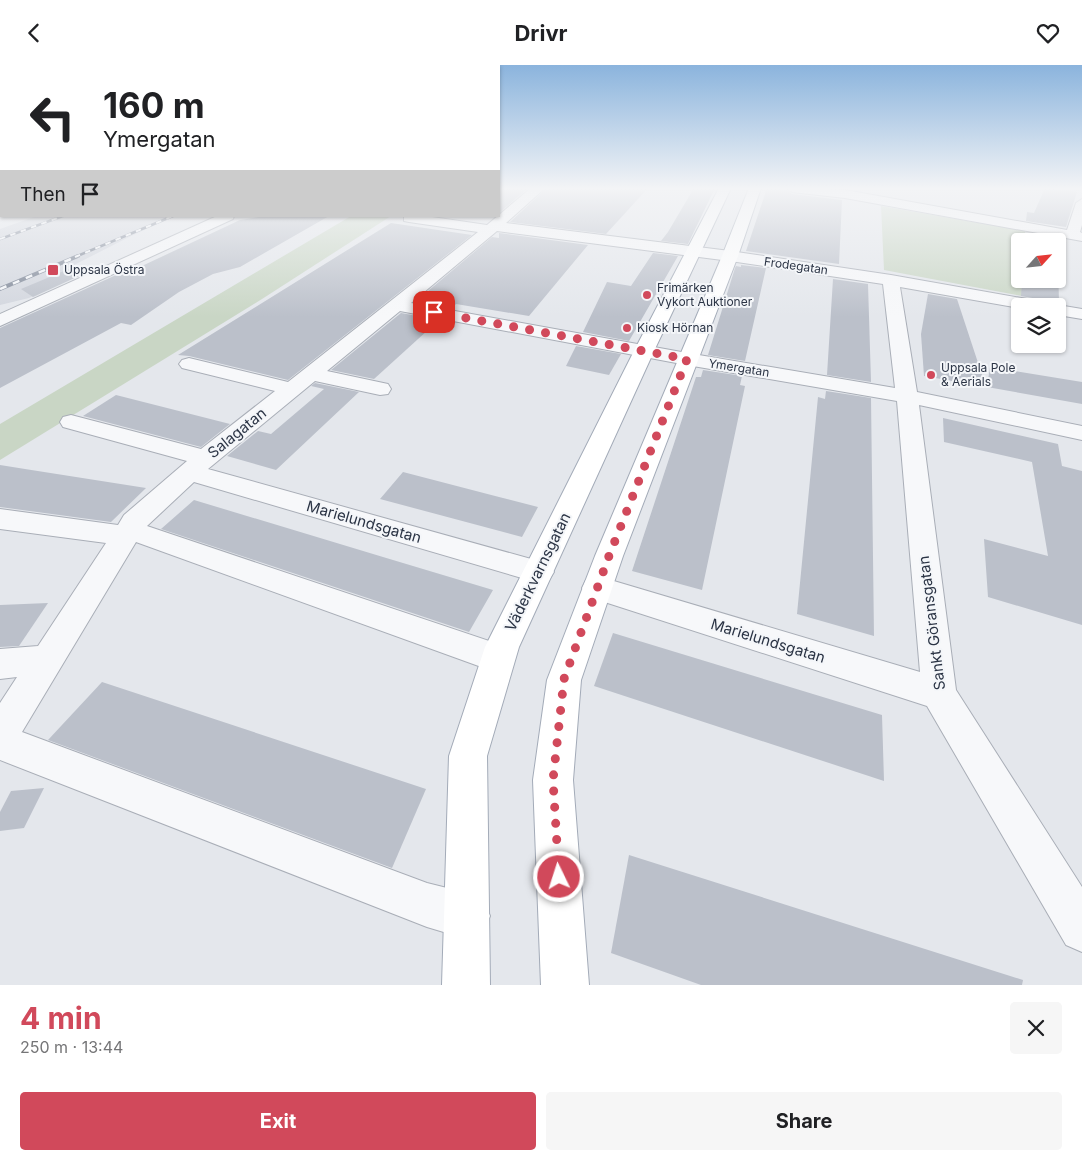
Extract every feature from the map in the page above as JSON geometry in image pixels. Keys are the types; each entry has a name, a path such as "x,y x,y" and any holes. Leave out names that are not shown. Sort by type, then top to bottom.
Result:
{"main road":[{"name":"Väderkvarnsgatan","path":"466,985 468,756 498,658 644,351 705,231"},
{"path":"565,985 553,780 564,679 597,588 739,231"}],"street":[{"path":"0,321 196,231"},
{"name":"Salagatan","path":"0,735 134,522 197,465 487,231"},
{"name":"Frodegatan","path":"536,231 694,253 730,256 891,280 1011,301"},
{"path":"1049,231 1077,236"},
{"name":"Sankt Göransgatan","path":"891,280 907,396 939,694 1082,929"},
{"name":"Ymergatan","path":"396,305 687,359 907,396 1082,433"},
{"path":"1066,311 1082,314"},
{"path":"189,364 292,389"},
{"path":"311,374 380,389"},
{"name":"Marielundsgatan","path":"71,423 197,465 539,572"},
{"path":"0,519 128,533 498,658"},
{"name":"Marielundsgatan","path":"597,588 939,694"},
{"path":"0,664 46,660"},
{"path":"0,741 427,905 467,916"}],"shaded area":[{"path":"0,231 142,231 74,265 92,269 29,298 0,305"}],"green space":[{"path":"326,231 368,231 262,299 0,460 0,424"},
{"path":"882,231 1025,231 1025,233 1011,233 1011,288 1022,288 1022,296 884,270"}],"building":[{"path":"217,231 303,231 240,267 213,274 179,292 131,325 121,323 0,388 0,328 138,265 144,265"},
{"path":"378,231 445,231 472,235 288,380 178,355"},
{"path":"581,231 609,231 606,234"},
{"path":"694,231 688,244 661,241 668,232"},
{"path":"753,231 841,231 839,264 746,251"},
{"path":"499,233 588,245 529,316 456,304 452,308 415,302 492,237 499,238"},
{"path":"653,253 678,256 629,341 583,332 607,282 631,286"},
{"path":"741,265 766,268 745,361 708,355 735,268 736,266 741,267"},
{"path":"71,268 90,271 33,297 21,289"},
{"path":"833,279 868,284 871,382 827,375"},
{"path":"1021,288 1059,288 1059,298 1021,296"},
{"path":"928,294 957,299 986,387 924,376 921,334"},
{"path":"401,313 439,320 374,379 331,370"},
{"path":"576,346 621,354 609,375 566,366"},
{"path":"990,367 1082,382 1082,404 987,387"},
{"path":"703,370 742,376 740,385 745,386 702,590 632,571 696,377 701,377"},
{"path":"315,383 359,392 276,470 227,456 258,431 271,434 324,389 311,386"},
{"path":"826,391 871,398 874,636 797,614 818,397 825,399"},
{"path":"116,395 230,424 201,447 83,416"},
{"path":"943,418 1058,444 1062,466 1082,471 1082,625 988,597 984,539 1048,556 1032,462 944,442"},
{"path":"0,465 146,488 111,522 0,507"},
{"path":"403,472 538,507 522,537 380,499"},
{"path":"194,500 493,590 469,632 161,529"},
{"path":"48,603 19,646 0,647 0,605"},
{"path":"613,633 882,715 884,781 594,686"},
{"path":"102,682 426,789 392,868 48,740"},
{"path":"44,788 24,828 0,831 0,812 11,791"},
{"path":"629,855 1023,980 1022,985 701,985 611,953"}],"railway":[{"path":"0,239 22,231"},
{"path":"75,257 137,231"},
{"path":"0,289 78,256"}],"place":[{"name":"Uppsala Östra","path":"53,270"},
{"name":"Frimärken Vykort Auktioner","path":"647,295"},
{"name":"Kiosk Hörnan","path":"627,328"},
{"name":"Uppsala Pole & Aerials","path":"931,375"}],"route":[{"path":"434,312 687,359 609,556 564,679 553,780 559,877"}]}
